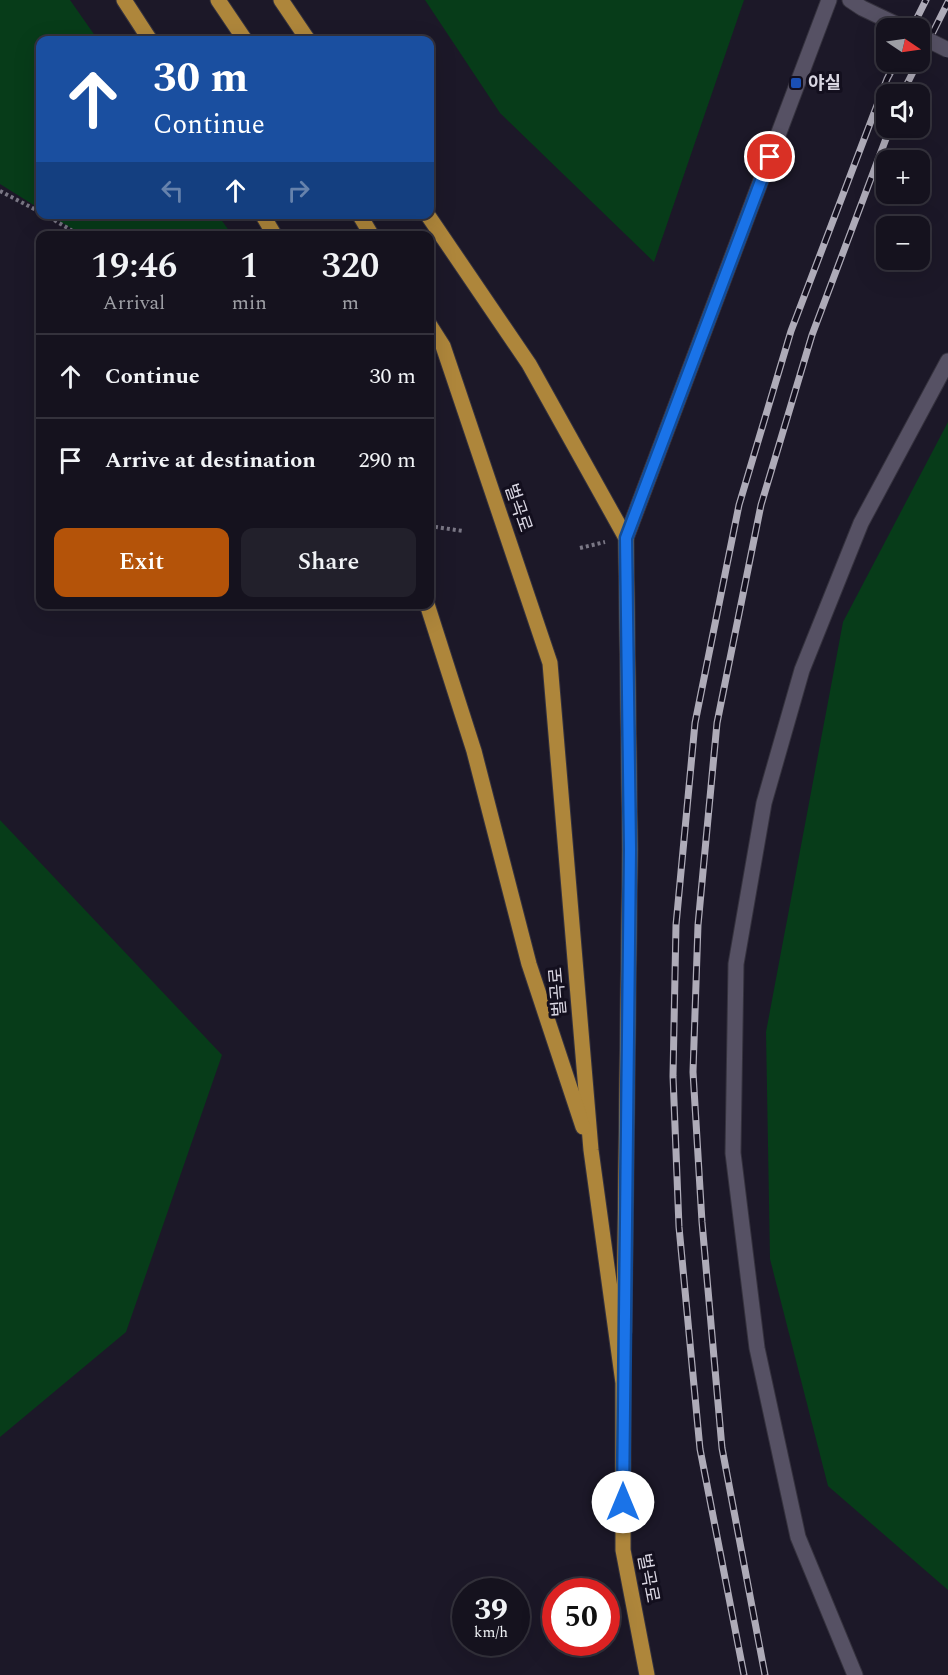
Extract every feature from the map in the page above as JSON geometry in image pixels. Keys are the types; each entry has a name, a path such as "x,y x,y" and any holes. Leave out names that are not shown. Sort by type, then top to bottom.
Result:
{"main road":[{"path":"124,0 147,36"},
{"path":"218,0 242,36"},
{"path":"281,0 305,36"},
{"path":"430,219 528,364 626,538 630,849 623,1383"},
{"name":"벌곡로","path":"434,332 443,346 550,663 591,1150 623,1383 622,1550 647,1675"},
{"path":"429,609 474,751 529,963 591,1150"}],"street":[{"path":"626,538 828,0"},
{"path":"856,4 884,18"},
{"path":"930,41 948,50"},
{"path":"855,1675 798,1538 757,1348 733,1153 736,964 764,803 802,670 861,523 948,361"}],"path":[{"path":"0,191 36,210"},
{"path":"52,219 73,231"},
{"path":"434,527 463,531"}],"green space":[{"path":"0,0 70,0 95,36 36,36 36,206 0,184"},
{"path":"425,0 744,0 654,262 500,113"},
{"path":"56,219 221,219 229,231 76,231"},
{"path":"948,422 948,1590 828,1486 770,1259 766,1032 843,622"},
{"path":"0,820 222,1055 126,1332 0,1437"}],"railway":[{"path":"917,18 926,0"},
{"path":"930,38 948,2"},
{"path":"744,1675 700,1449 679,1227 673,1076 676,925 695,723 739,505 791,331 891,72"},
{"path":"907,84 913,72"},
{"path":"765,1675 722,1448 702,1222 693,1072 698,925 717,723 761,505 812,335 886,138"}],"place":[{"name":"야실","path":"796,83"}],"route":[{"path":"623,1502 630,849 626,538 770,157"}]}
